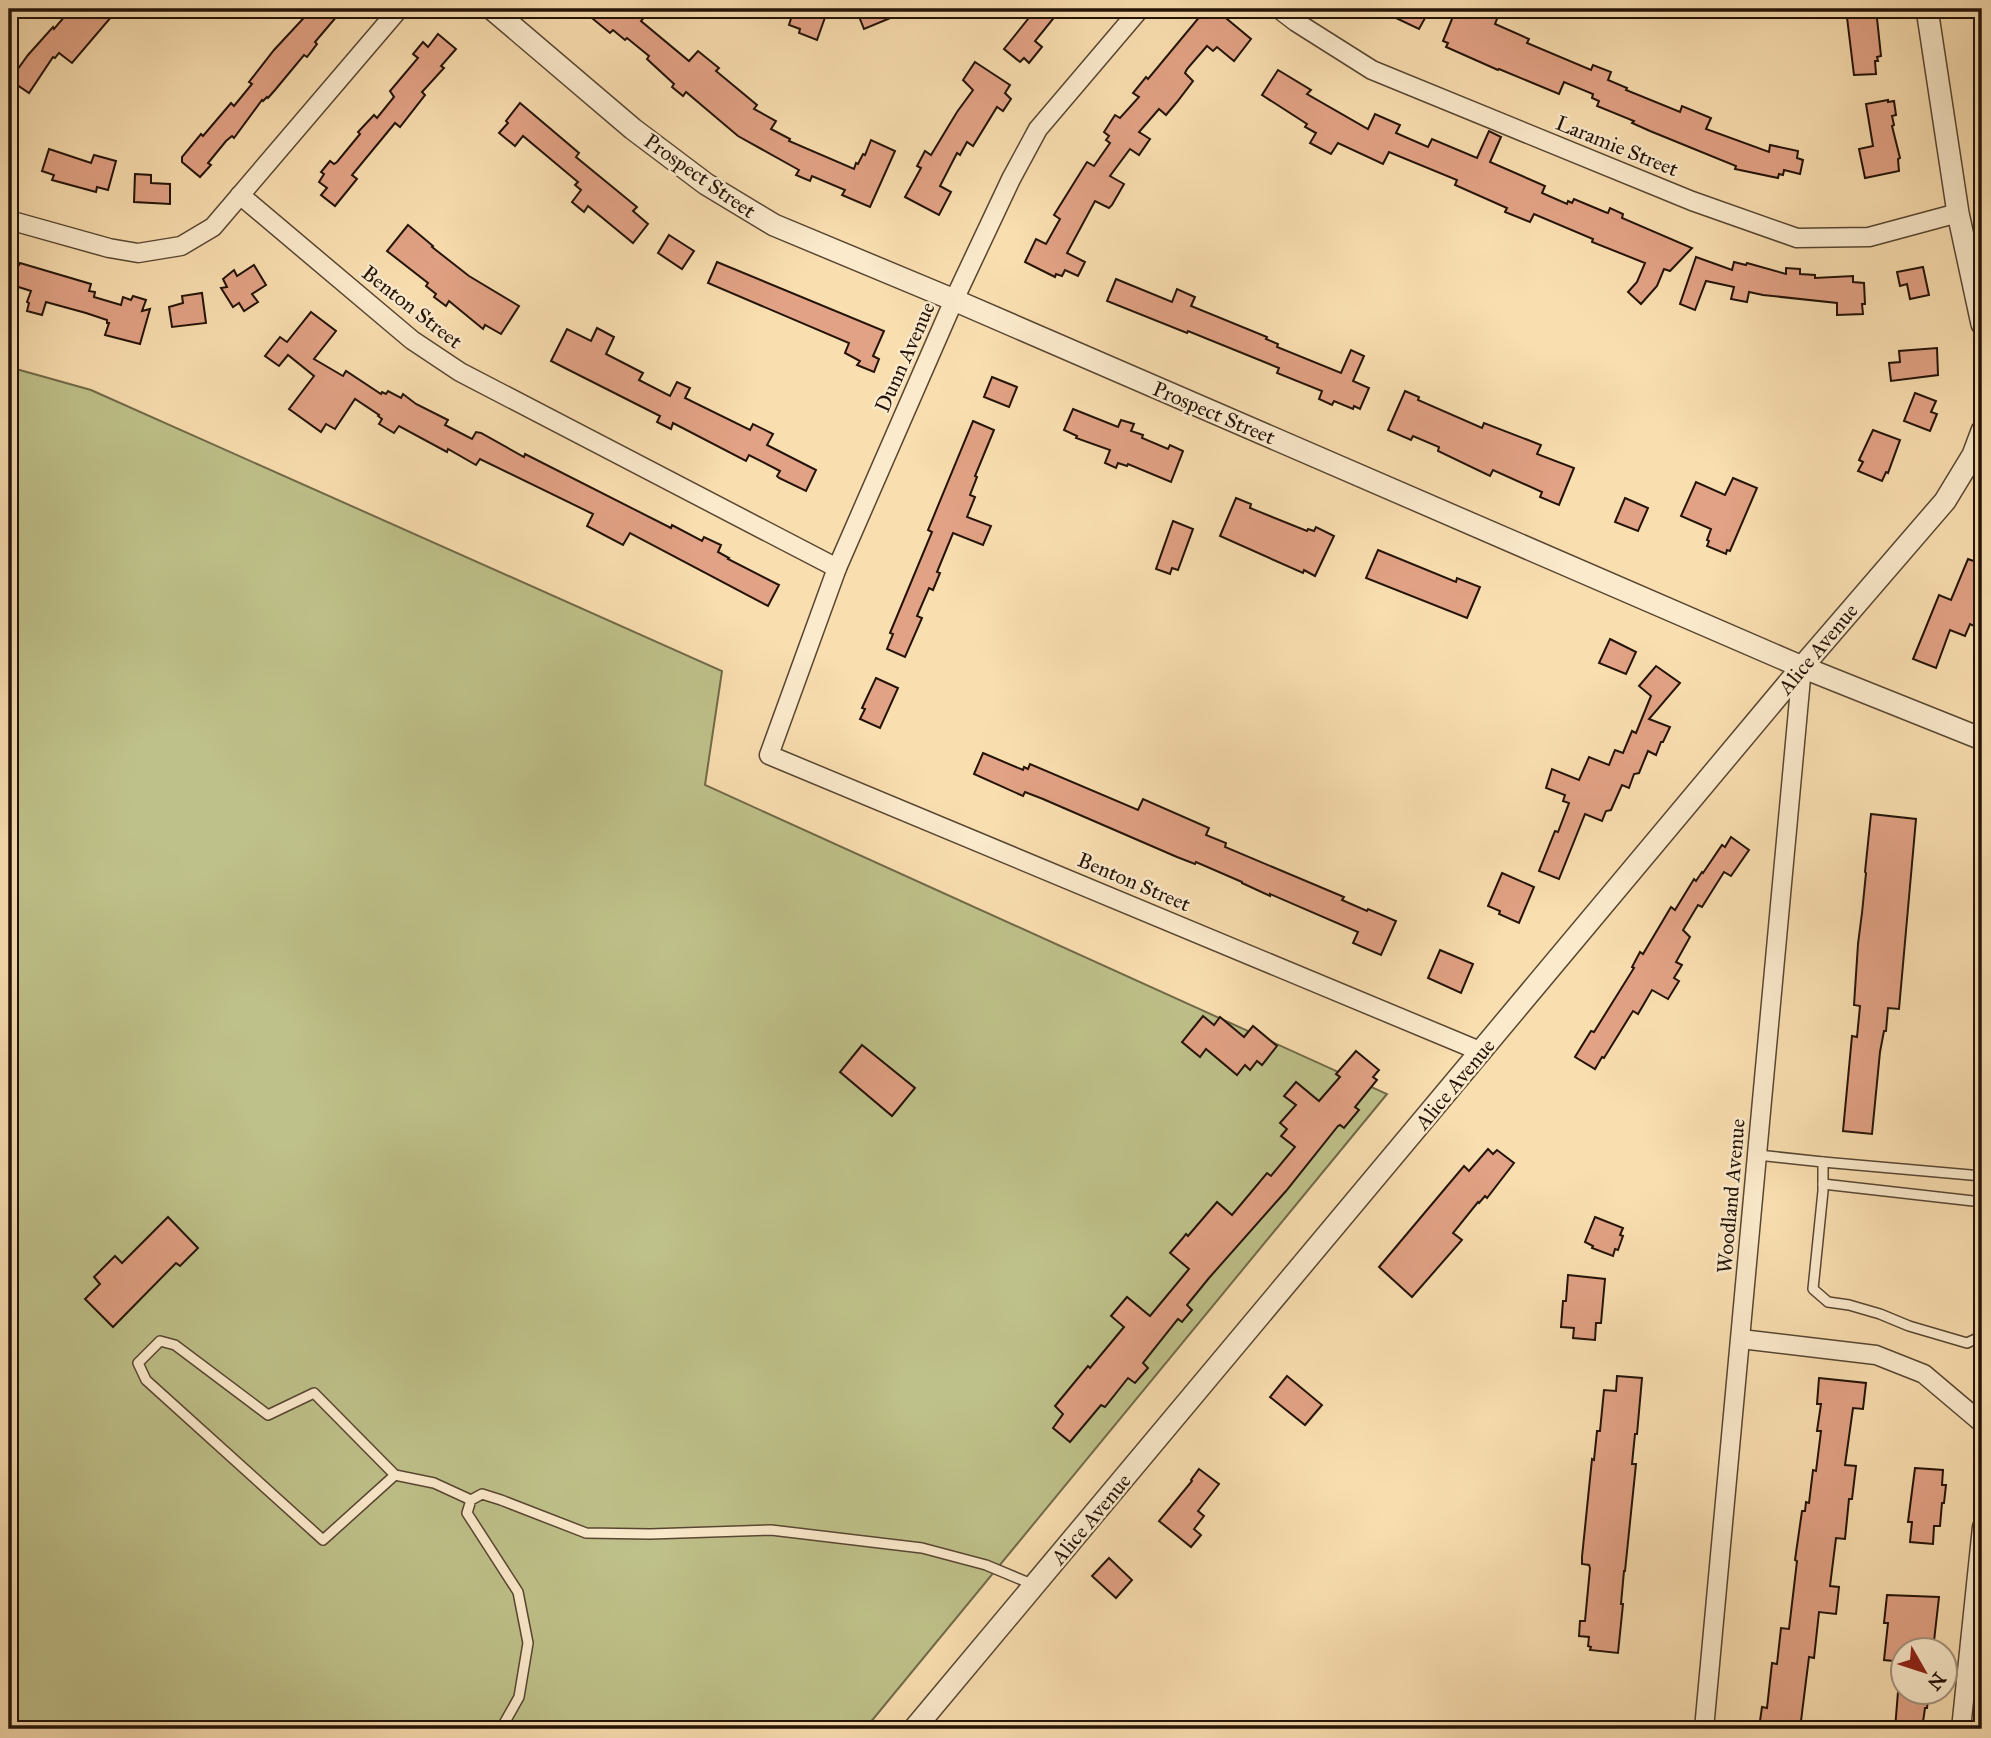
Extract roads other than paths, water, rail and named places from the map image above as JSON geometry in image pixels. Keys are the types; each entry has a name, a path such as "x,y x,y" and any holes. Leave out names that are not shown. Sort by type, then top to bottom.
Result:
{"street":[{"path":"9,220 109,248 138,253 181,246 213,227 399,9"},
{"name":"Prospect Street","path":"492,9 633,129 706,184 774,225 954,300 1802,667 1982,739"},
{"name":"Dunn Avenue","path":"769,755 837,568 954,300 1011,179 1038,129 1140,9"},
{"name":"Laramie Street","path":"1279,9 1371,70 1692,201 1797,238 1869,237 1958,213"},
{"path":"1927,9 1958,213 1982,324"},
{"name":"Benton Street","path":"240,195 412,340 460,372 837,568"},
{"name":"Alice Avenue","path":"914,1729 1802,667 1945,501 1973,455 1982,431"},
{"name":"Woodland Avenue","path":"1704,1729 1802,667"},
{"name":"Benton Street","path":"769,755 1482,1052"},
{"path":"1741,1339 1876,1356 1924,1374 1982,1423"},
{"path":"1961,1729 1982,1527"}],"lane":[{"path":"1758,1155 1982,1176"},
{"path":"1824,1163 1813,1289 1828,1303 1849,1305 1968,1343 1982,1336"},
{"path":"1823,1184 1982,1202"},
{"path":"395,1475 323,1540 146,1380 138,1363 160,1341 175,1345 268,1415 314,1393 395,1475 434,1483 471,1500"},
{"path":"501,1729 519,1697 528,1643 518,1592 467,1513 471,1500 482,1494 586,1533 771,1530 922,1548 986,1565 1035,1586"}]}
